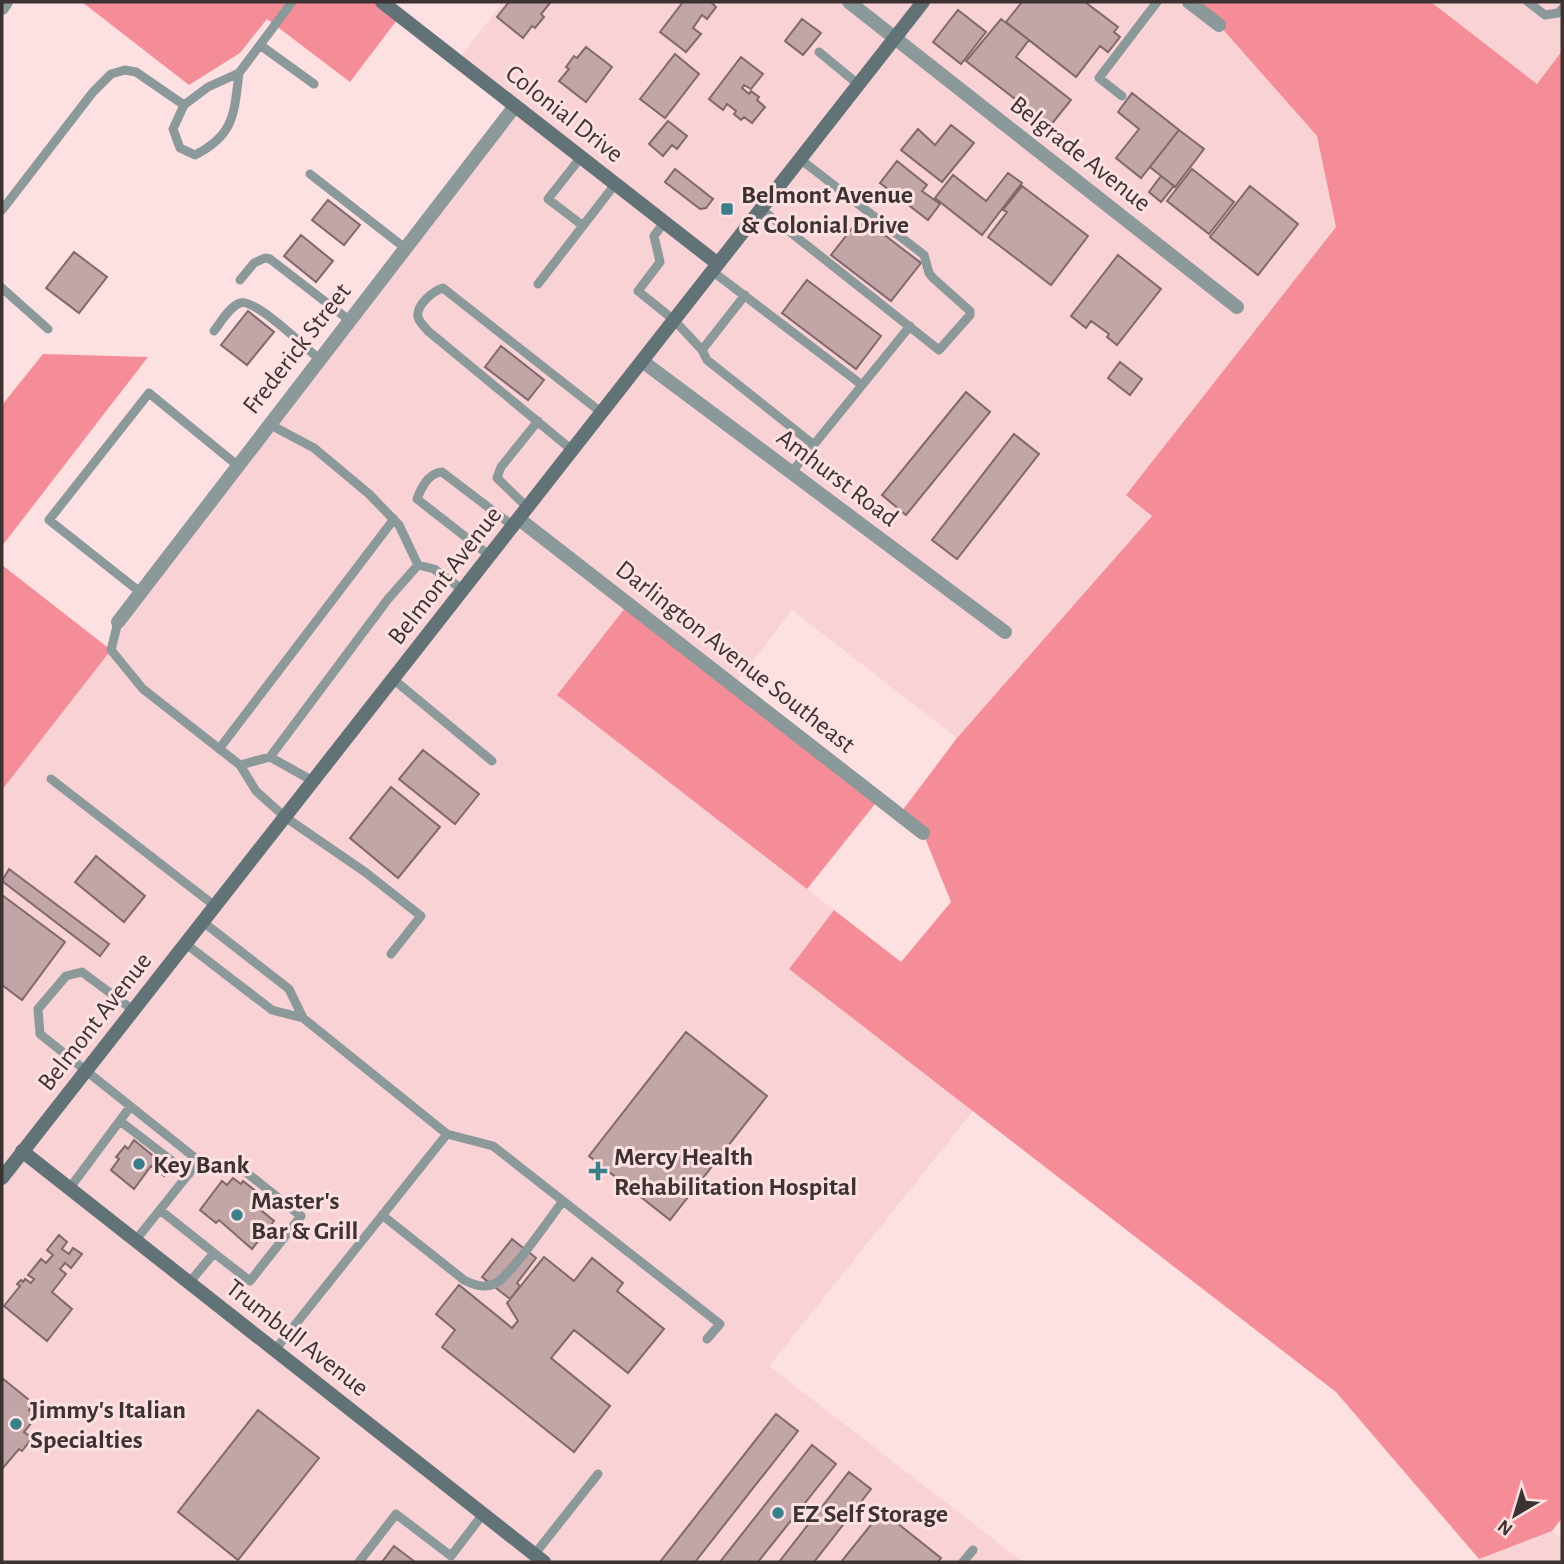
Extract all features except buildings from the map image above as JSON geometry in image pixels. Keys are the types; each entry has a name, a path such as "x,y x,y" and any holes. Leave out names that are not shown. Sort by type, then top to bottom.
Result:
{"main road":[{"name":"Colonial Drive","path":"382,2 665,221 715,267"},
{"name":"Belmont Avenue","path":"2,1178 923,2"},
{"name":"Trumbull Avenue","path":"22,1151 539,1559"}],"street":[{"path":"2,8 6,2"},
{"name":"Belgrade Avenue","path":"849,2 1237,307"},
{"path":"1189,2 1219,25"},
{"name":"Frederick Street","path":"118,622 514,106"},
{"name":"Amhurst Road","path":"642,361 1005,632"},
{"name":"Darlington Avenue Southeast","path":"520,517 923,833"}],"lane":[{"path":"239,73 233,120 212,147 195,155 180,148 173,129 184,105 208,87 239,73 292,2"},
{"path":"1528,2 1545,15 1558,13 1562,9"},
{"path":"1122,96 1099,78 1154,3"},
{"path":"260,45 314,84"},
{"path":"819,52 859,85"},
{"path":"2,210 93,92 111,74 125,70 136,72 184,105"},
{"path":"581,157 548,199 582,225"},
{"path":"761,209 939,350 970,315 970,311 929,274 925,255 800,159"},
{"path":"310,174 405,248"},
{"path":"538,284 616,183"},
{"path":"665,221 654,236 660,262 638,291 674,320 702,350 706,360 814,445"},
{"path":"240,280 254,264 265,258 270,259 349,320"},
{"path":"715,267 745,295 862,385"},
{"path":"2,288 48,330"},
{"path":"572,450 428,331 419,320 418,313 434,290 443,288 456,297 602,413"},
{"path":"702,350 745,295"},
{"path":"214,331 238,304 247,303 265,313 319,359"},
{"path":"792,473 910,326"},
{"path":"140,592 49,520 149,393 237,465"},
{"path":"520,517 497,478 501,467 538,421"},
{"path":"269,424 314,448 369,494 394,519 418,565 434,569 463,590"},
{"path":"490,556 417,499 429,478 442,472 520,517"},
{"path":"219,749 394,519"},
{"path":"240,765 270,757 388,599 418,565"},
{"path":"118,622 111,650 143,689 240,765 256,791 285,817 365,872 421,916 391,954"},
{"path":"393,679 492,761"},
{"path":"270,757 313,781"},
{"path":"51,779 215,906"},
{"path":"203,922 289,989 303,1018"},
{"path":"186,944 272,1010 303,1018 447,1134 493,1146 720,1324 707,1339"},
{"path":"134,1010 82,972 66,976 38,1009 40,1034 199,1161 135,1241"},
{"path":"69,1189 130,1108"},
{"path":"120,1121 189,1174"},
{"path":"275,1350 447,1134"},
{"path":"160,1210 250,1281 301,1216 237,1165"},
{"path":"382,1215 464,1280 479,1286 488,1286 496,1283 509,1271 563,1201"},
{"path":"190,1283 214,1253"},
{"path":"539,1559 598,1474"},
{"path":"359,1562 396,1514 453,1559 482,1514"},
{"path":"963,1562 972,1550"}],"shaded area":[{"path":"82,2 382,2 400,16 350,82 267,19 240,53 189,85"},
{"path":"503,2 1189,2 1219,25 1317,136 1336,227 1127,495 1153,516 957,738 792,610 734,685 558,695 834,910 789,969 973,1111 769,1366 1023,1562 2,1562 2,790 111,650 118,622 514,106 457,61"},
{"path":"1189,2 1431,2 1537,84 1562,51 1562,1518 1552,1531 1479,1559 1336,1392 789,969 834,910 901,962 951,902 923,833 899,815 957,738 1152,516 1126,495 1336,227 1317,136 1219,25"},
{"path":"1431,2 1562,2 1562,51 1537,84"},
{"path":"43,354 148,357 2,546 2,405"},
{"path":"2,565 111,650 2,790"},
{"path":"629,603 879,799 807,889 557,695"},
{"path":"1552,1531 1562,1539 1562,1562 1476,1562 1479,1559"}],"place":[{"name":"Belmont Avenue & Colonial Drive","path":"727,209"},
{"name":"Key Bank","path":"139,1164"},
{"name":"Mercy Health Rehabilitation Hospital","path":"598,1171"},
{"name":"Master's Bar & Grill","path":"237,1215"},
{"name":"Jimmy's Italian Specialties","path":"16,1424"},
{"name":"EZ Self Storage","path":"778,1513"}]}
